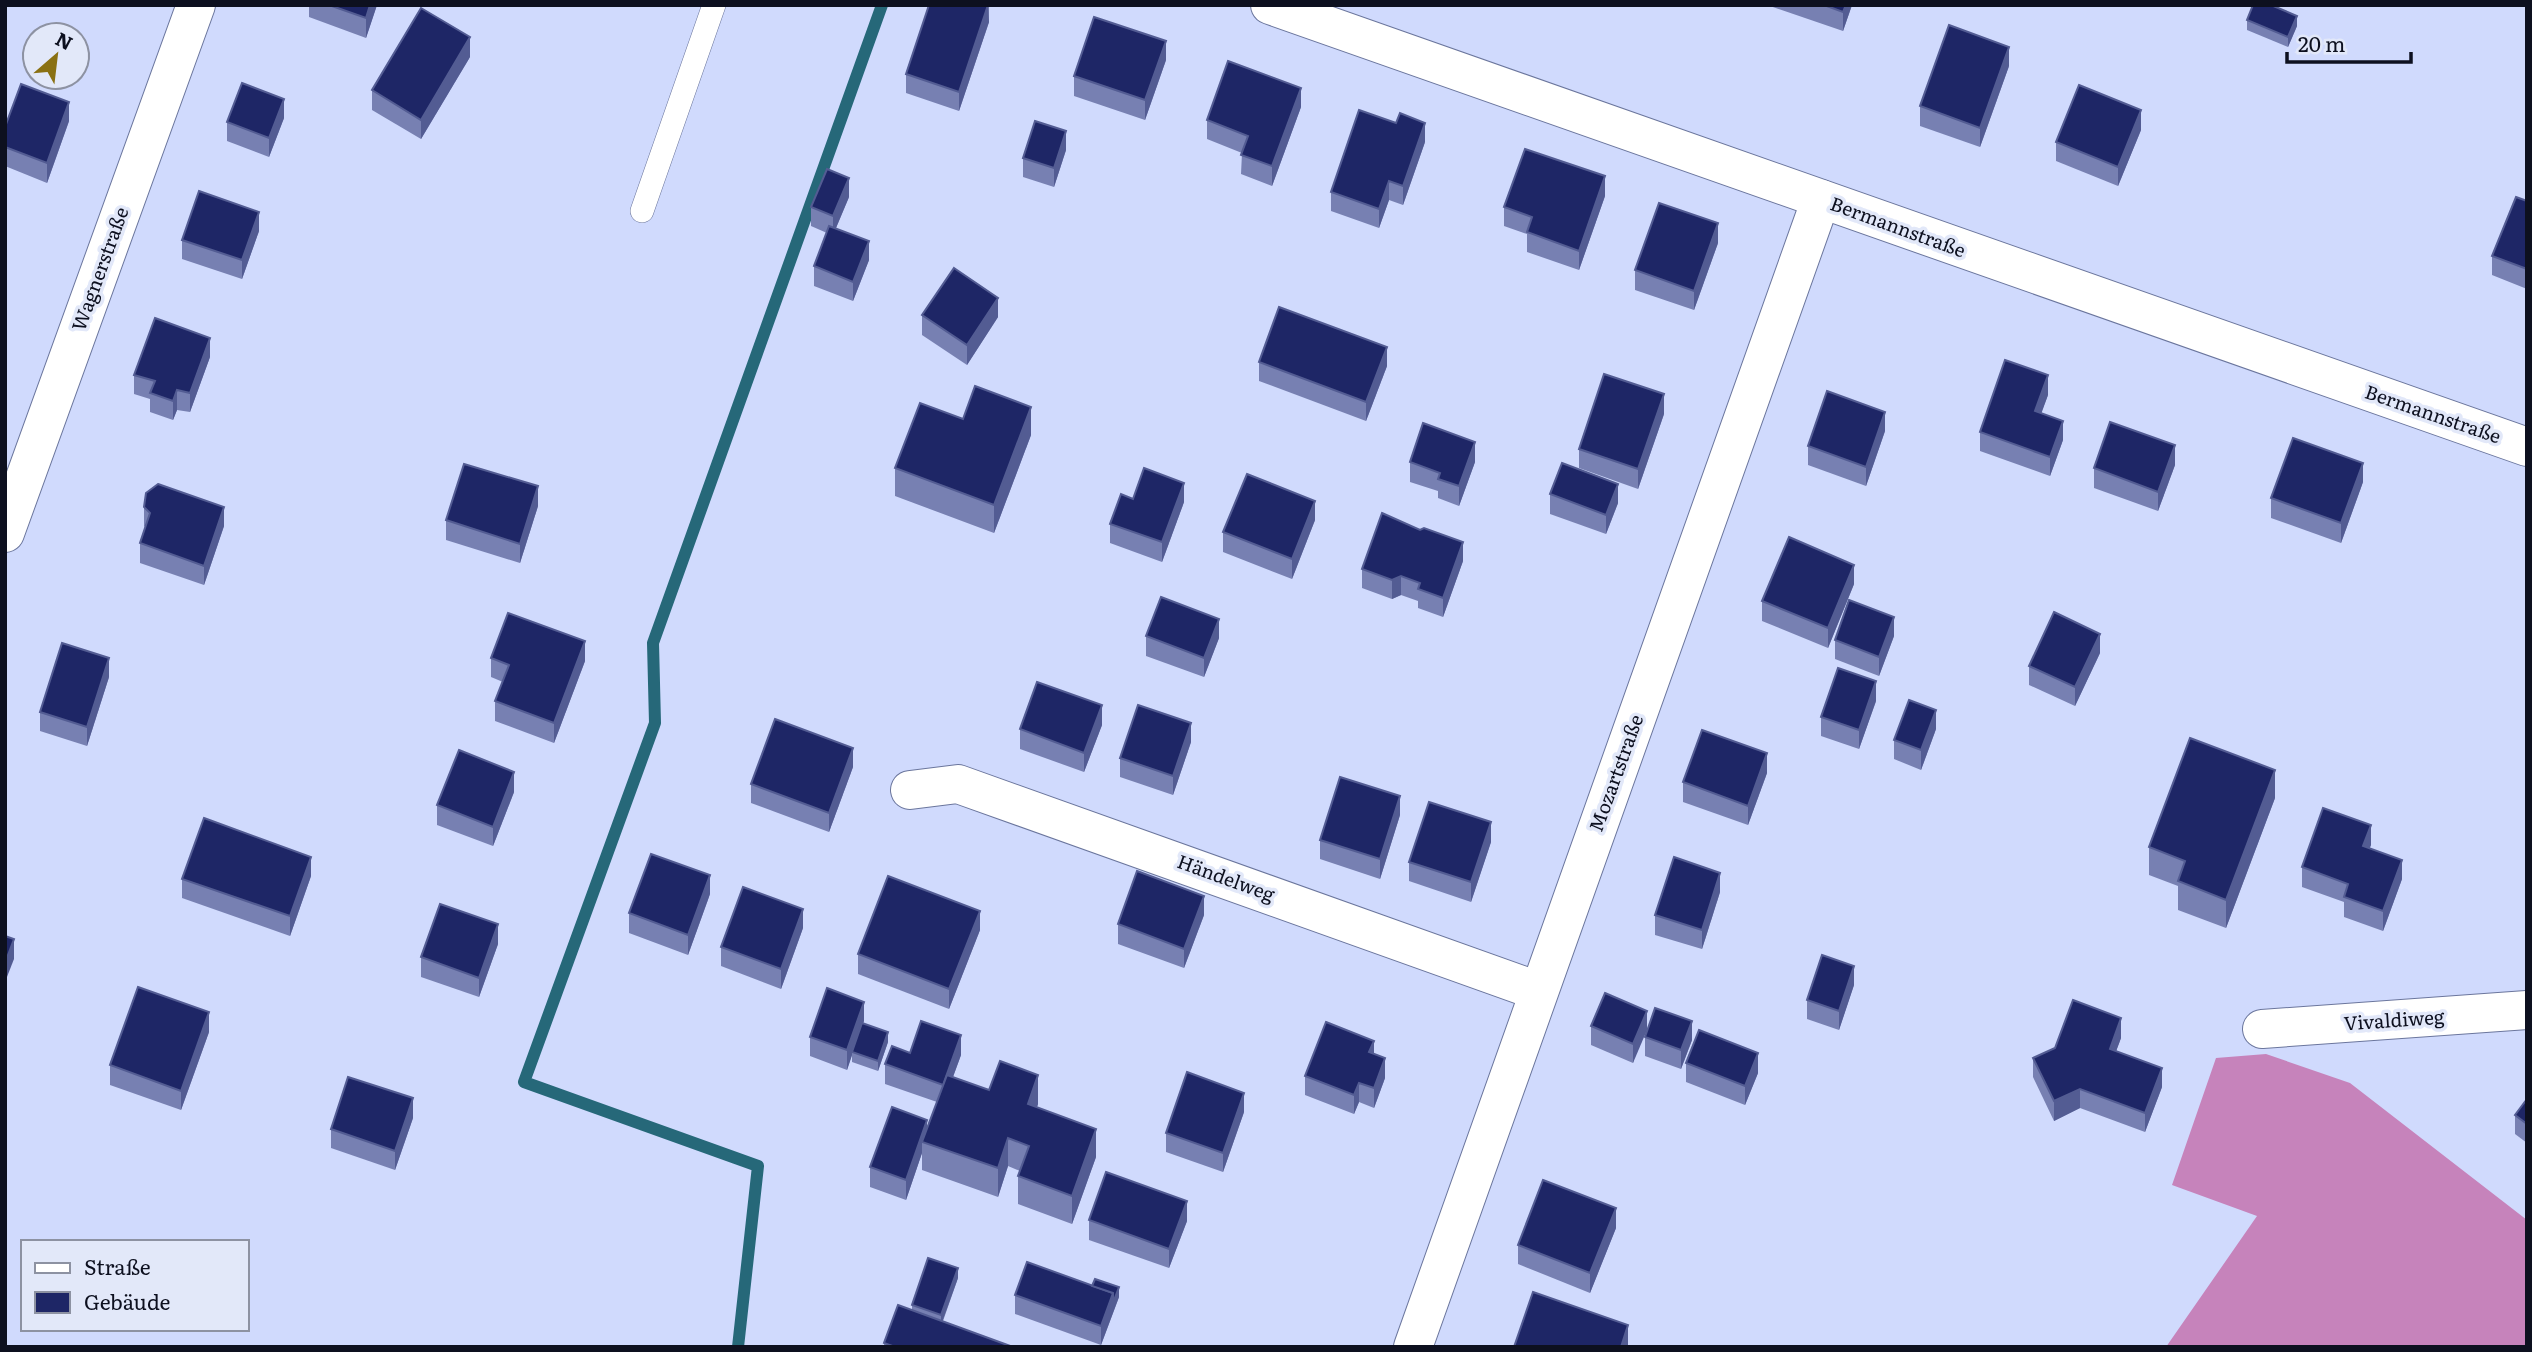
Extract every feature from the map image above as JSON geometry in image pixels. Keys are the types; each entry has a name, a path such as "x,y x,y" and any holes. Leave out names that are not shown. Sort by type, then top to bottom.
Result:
{"street":[{"name":"Wagnerstraße","path":"5,533 196,5"},
{"name":"Bermannstraße","path":"1270,5 2527,447"},
{"name":"Mozartstraße","path":"1413,1347 1821,199"},
{"name":"Händelweg","path":"910,790 958,784 1538,991"},
{"name":"Vivaldiweg","path":"2262,1029 2527,1010"}],"lane":[{"path":"642,211 713,5"}],"shaded area":[{"path":"2266,1054 2350,1083 2527,1220 2527,1347 2166,1347 2257,1216 2172,1185 2216,1058"}],"building":[{"path":"329,5 370,5 366,18"},
{"path":"929,5 988,5 959,92 906,74"},
{"path":"1824,5 1846,5 1843,12"},
{"path":"2253,5 2271,5 2297,16 2288,37 2247,20"},
{"path":"421,8 470,37 421,120 372,90"},
{"path":"1094,17 1166,41 1145,100 1074,76"},
{"path":"1949,25 2009,47 1980,128 1920,106"},
{"path":"1228,61 1301,88 1272,166 1241,155 1248,136 1207,120"},
{"path":"242,83 284,99 269,138 227,122"},
{"path":"21,84 21,91 40,91 69,102 47,163 5,147 5,127"},
{"path":"2079,85 2141,110 2118,167 2056,142"},
{"path":"1359,110 1396,123 1400,113 1425,123 1403,186 1389,181 1379,209 1331,192"},
{"path":"1035,121 1066,131 1054,168 1023,158"},
{"path":"1525,149 1605,176 1579,251 1527,232 1532,217 1504,207"},
{"path":"827,169 849,178 833,216 811,207"},
{"path":"199,191 259,212 242,260 182,240"},
{"path":"2516,197 2527,201 2527,269 2492,256"},
{"path":"1659,203 1718,223 1694,291 1635,270"},
{"path":"829,226 869,241 853,282 814,266"},
{"path":"954,268 998,298 967,345 922,315"},
{"path":"1279,307 1387,347 1366,402 1259,362"},
{"path":"155,318 210,338 190,393 177,390 173,401 150,393 155,381 134,375"},
{"path":"2005,360 2048,375 2035,411 2063,421 2050,457 1980,432"},
{"path":"1604,374 1664,394 1638,469 1579,449"},
{"path":"975,386 1031,407 994,505 895,468 920,403 963,419"},
{"path":"1827,391 1885,412 1866,467 1808,446"},
{"path":"2110,422 2175,445 2158,492 2094,468"},
{"path":"1423,423 1475,442 1459,486 1438,479 1440,473 1410,462"},
{"path":"2293,438 2363,463 2341,523 2271,498"},
{"path":"1562,463 1618,484 1606,515 1550,494"},
{"path":"464,464 538,486 520,544 446,520"},
{"path":"1144,468 1184,483 1162,542 1110,524 1121,494 1133,499"},
{"path":"1247,474 1315,501 1292,559 1223,532"},
{"path":"158,484 224,507 204,566 140,543 150,513 144,507 146,493"},
{"path":"1382,513 1420,530 1424,528 1463,542 1443,598 1418,589 1420,583 1401,576 1392,580 1362,569"},
{"path":"1789,537 1854,565 1828,628 1762,601"},
{"path":"1161,597 1219,619 1204,658 1146,636"},
{"path":"1849,600 1894,617 1879,657 1835,640"},
{"path":"2054,612 2100,634 2075,687 2029,666"},
{"path":"508,613 585,641 554,723 495,701 509,665 491,658"},
{"path":"62,643 109,658 87,727 40,712"},
{"path":"1838,668 1876,681 1859,730 1821,717"},
{"path":"1037,682 1102,705 1084,753 1020,729"},
{"path":"1909,700 1936,710 1921,750 1894,740"},
{"path":"1138,705 1191,723 1173,776 1120,758"},
{"path":"775,719 853,748 829,813 751,784"},
{"path":"1702,730 1767,753 1748,806 1683,782"},
{"path":"2190,738 2275,770 2226,900 2178,881 2185,861 2149,847"},
{"path":"459,750 514,772 493,827 437,805"},
{"path":"1340,777 1400,796 1380,859 1320,840"},
{"path":"1429,802 1491,822 1471,882 1409,862"},
{"path":"2323,808 2371,825 2363,846 2402,860 2383,911 2344,897 2348,884 2302,867"},
{"path":"204,818 311,857 290,916 182,879"},
{"path":"651,854 710,875 688,935 629,913"},
{"path":"1674,857 1720,873 1702,930 1655,915"},
{"path":"1137,871 1204,896 1184,949 1118,924"},
{"path":"888,876 980,911 949,989 858,954"},
{"path":"743,887 803,909 781,969 721,947"},
{"path":"440,904 498,924 479,978 421,957"},
{"path":"5,936 14,939 5,963"},
{"path":"1822,955 1854,966 1839,1011 1807,1000"},
{"path":"138,987 209,1012 181,1091 110,1065"},
{"path":"827,988 864,1002 847,1050 810,1037"},
{"path":"1605,993 1647,1011 1633,1044 1591,1026"},
{"path":"2073,1000 2121,1018 2110,1049 2162,1068 2145,1113 2080,1089 2054,1101 2033,1058 2055,1048"},
{"path":"1655,1008 1692,1021 1681,1050 1645,1037"},
{"path":"921,1021 961,1035 943,1085 885,1064 892,1046 910,1053"},
{"path":"1326,1022 1374,1041 1369,1052 1385,1058 1374,1088 1359,1083 1354,1095 1305,1076"},
{"path":"862,1023 888,1032 878,1061 852,1052"},
{"path":"1699,1030 1758,1053 1745,1086 1686,1063"},
{"path":"1000,1061 1038,1075 1028,1104 1096,1129 1072,1196 1018,1176 1029,1146 1008,1138 998,1168 922,1142 947,1075 989,1090"},
{"path":"1187,1072 1244,1093 1223,1153 1166,1133"},
{"path":"348,1077 413,1098 395,1151 331,1129"},
{"path":"2527,1099 2527,1124 2515,1115"},
{"path":"892,1107 927,1120 906,1180 870,1167"},
{"path":"1106,1172 1187,1201 1169,1249 1089,1220"},
{"path":"1543,1180 1616,1208 1590,1273 1518,1245"},
{"path":"928,1258 958,1268 941,1315 912,1305"},
{"path":"1027,1262 1113,1293 1101,1326 1015,1295"},
{"path":"1095,1279 1119,1287 1113,1303 1113,1293 1092,1286"},
{"path":"1533,1292 1628,1325 1621,1347 1514,1347"},
{"path":"898,1305 1013,1347 895,1347 884,1343"}],"waterway":[{"path":"738,1347 758,1166 524,1082 655,723 653,643 882,5"}]}
